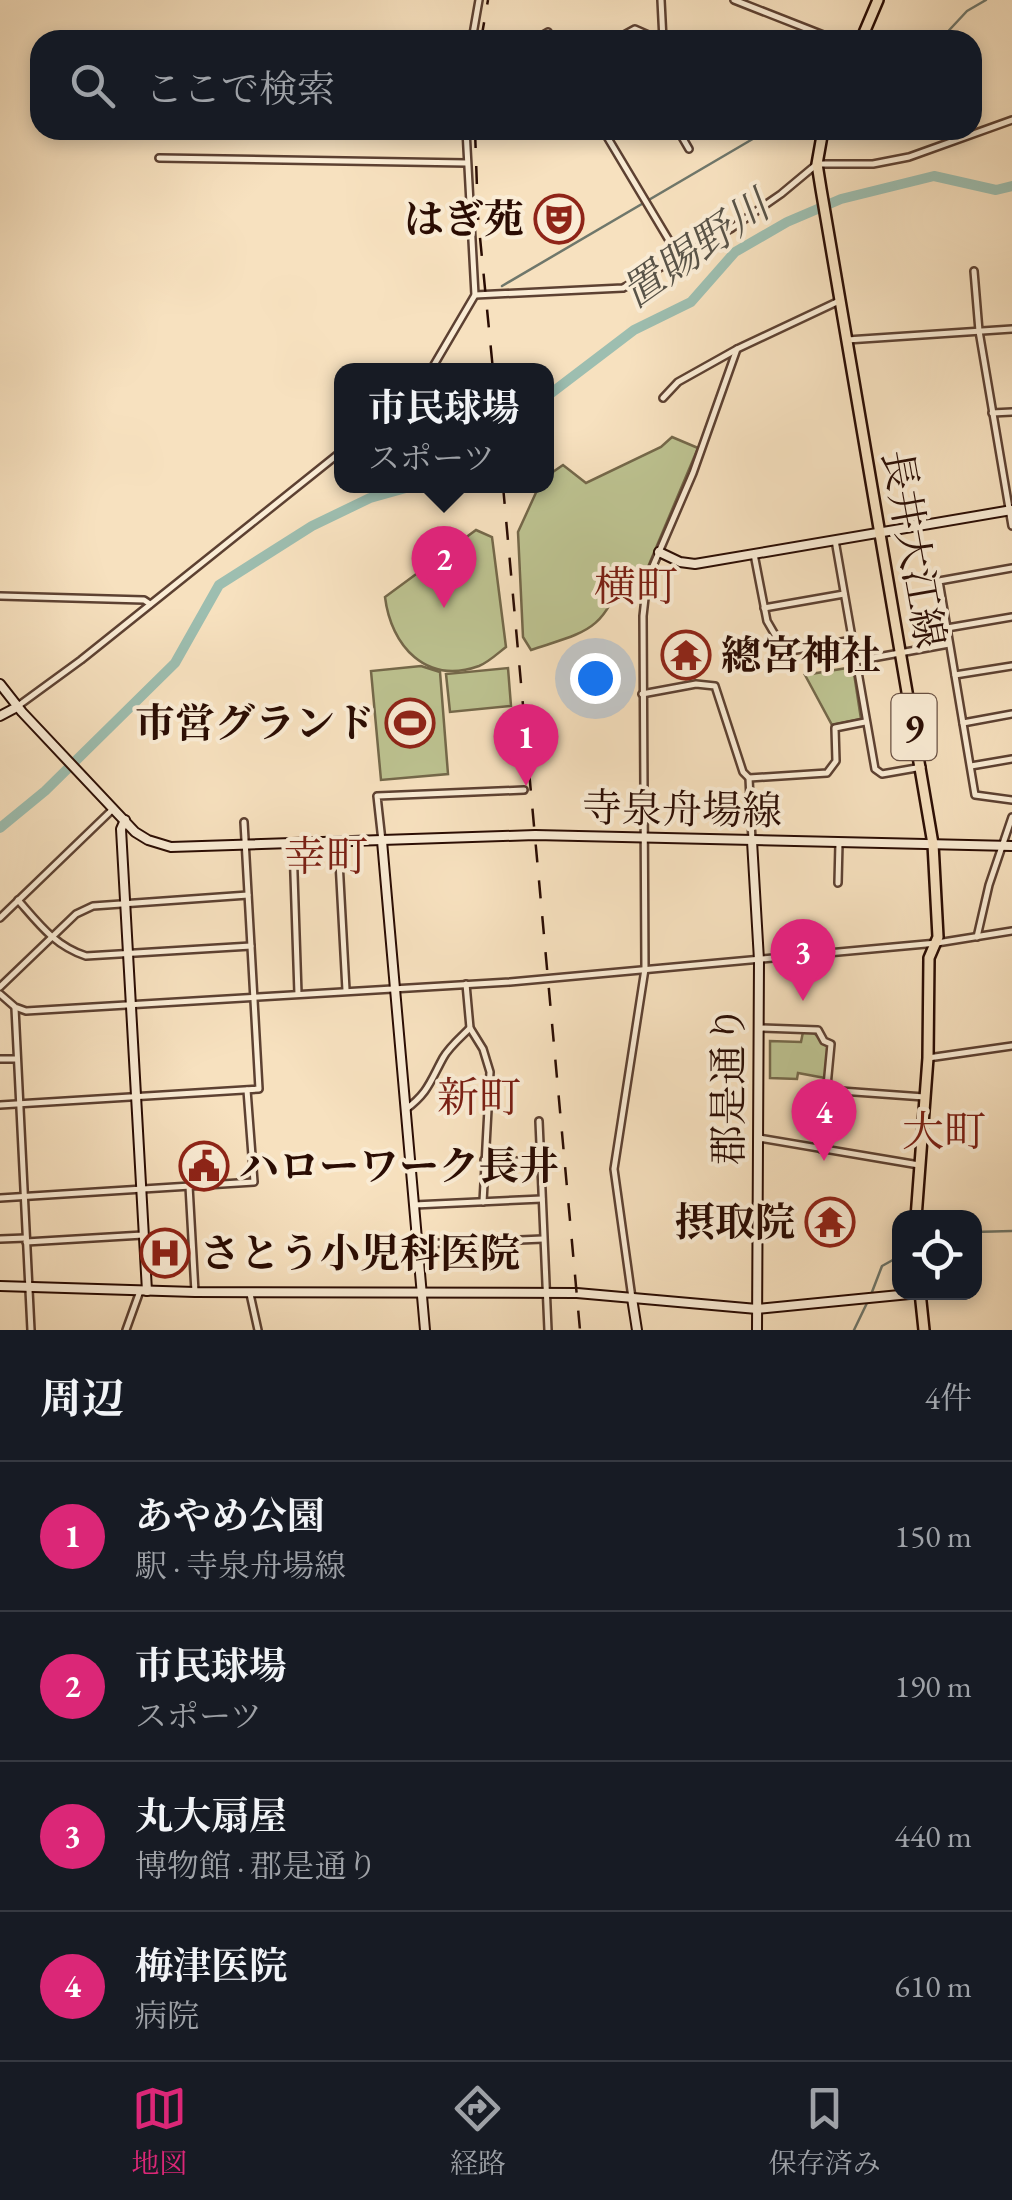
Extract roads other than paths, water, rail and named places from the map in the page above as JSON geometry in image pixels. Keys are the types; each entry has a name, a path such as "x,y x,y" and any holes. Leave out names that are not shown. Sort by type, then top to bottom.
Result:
{"main road":[{"path":"865,30 878,0"},
{"name":"長井大江線","path":"822,140 817,164 820,189 934,844 937,943 929,958 928,1058 916,1210"},
{"path":"921,1300 924,1330"}],"street":[{"path":"474,30 478,0"},
{"path":"661,0 661,30"},
{"path":"734,0 810,30"},
{"path":"982,131 1012,120"},
{"path":"435,363 475,295 466,140"},
{"path":"609,140 679,256"},
{"path":"684,140 690,149"},
{"path":"475,295 623,288 748,216 817,164 873,164 908,157 956,140"},
{"path":"159,158 467,163"},
{"path":"974,271 978,331 1012,526"},
{"path":"663,398 678,382 839,301"},
{"path":"848,340 1012,329"},
{"path":"637,1330 614,1169 645,969 643,616 647,580 693,473 737,350"},
{"path":"992,413 1012,412"},
{"path":"0,716 20,709 334,457"},
{"path":"659,552 695,564 1011,511"},
{"path":"835,540 875,770 882,774 922,767"},
{"path":"754,554 767,622 785,652 852,640"},
{"path":"1012,568 939,580 975,795 1012,800"},
{"path":"764,608 844,594"},
{"path":"0,596 144,600 150,604"},
{"path":"947,628 1012,617"},
{"path":"856,661 949,644"},
{"path":"955,676 1012,666"},
{"name":"寺泉舟場線","path":"0,684 125,820 148,840 172,847 535,835 1007,846"},
{"path":"642,694 696,684 715,686 743,772 749,778 752,840"},
{"path":"963,723 1012,714"},
{"path":"749,778 827,773 836,760 835,728 865,722"},
{"path":"971,766 1012,759"},
{"path":"425,1330 377,796 524,790"},
{"path":"0,918 112,806"},
{"path":"977,937 1007,846 1012,818"},
{"path":"125,820 122,829 145,1235 144,1290 126,1330"},
{"path":"0,1106 259,1089 244,822"},
{"name":"郡是通り","path":"752,840 759,960 757,1330"},
{"path":"338,843 346,990"},
{"path":"838,883 839,843"},
{"path":"293,845 298,994"},
{"path":"248,895 93,906 76,914 0,990 14,1007 26,1010 253,997 759,960 937,943 1012,931"},
{"path":"18,900 52,938 67,950 86,956 250,946"},
{"path":"466,984 470,1028 483,1049 490,1072 483,1202"},
{"path":"14,1007 31,1330"},
{"path":"406,1110 427,1091 444,1056 470,1028"},
{"path":"758,1028 818,1030 824,1041 831,1044 821,1149"},
{"path":"928,1058 1012,1046"},
{"path":"0,1059 16,1058"},
{"path":"0,1198 254,1182 247,1090"},
{"path":"827,1090 925,1098"},
{"path":"539,1122 548,1330"},
{"path":"758,1138 919,1164"},
{"path":"484,1160 540,1162"},
{"path":"190,1186 195,1292"},
{"path":"414,1205 542,1200"},
{"path":"0,1239 145,1235"},
{"path":"417,1244 544,1238"},
{"path":"0,1286 195,1292 544,1293 757,1309 892,1295"},
{"path":"249,1292 258,1330"}],"waterway":[{"path":"949,30 967,11 986,0"},
{"path":"502,286 751,140"},
{"name":"置賜野川","path":"554,391 634,330 691,302 735,252 787,222 841,199 934,176 996,190 1012,186"},
{"name":"置賜野川","path":"0,828 45,791 175,663 219,585 312,526 388,493"},
{"path":"982,1232 1012,1231"},
{"path":"872,1292 882,1266 892,1260"},
{"path":"854,1330 867,1303"}],"railway":[{"path":"483,30 488,0"},
{"path":"475,140 478,217 492,363"},
{"path":"504,493 580,1330"}],"place":[{"name":"はぎ苑","path":"559,219"},
{"name":"市民球場","path":"444,608"},
{"name":"總宮神社","path":"686,655"},
{"name":"市営グランド","path":"410,723"},
{"name":"あやめ公園","path":"526,786"},
{"name":"丸大扇屋","path":"803,1001"},
{"name":"梅津医院","path":"824,1161"},
{"name":"ハローワーク長井","path":"204,1166"},
{"name":"摂取院","path":"830,1222"},
{"name":"さとう小児科医院","path":"165,1253"}],"district":[{"name":"横町","path":"636,586"},
{"name":"幸町","path":"326,856"},
{"name":"新町","path":"479,1097"},
{"name":"大町","path":"944,1131"}]}
